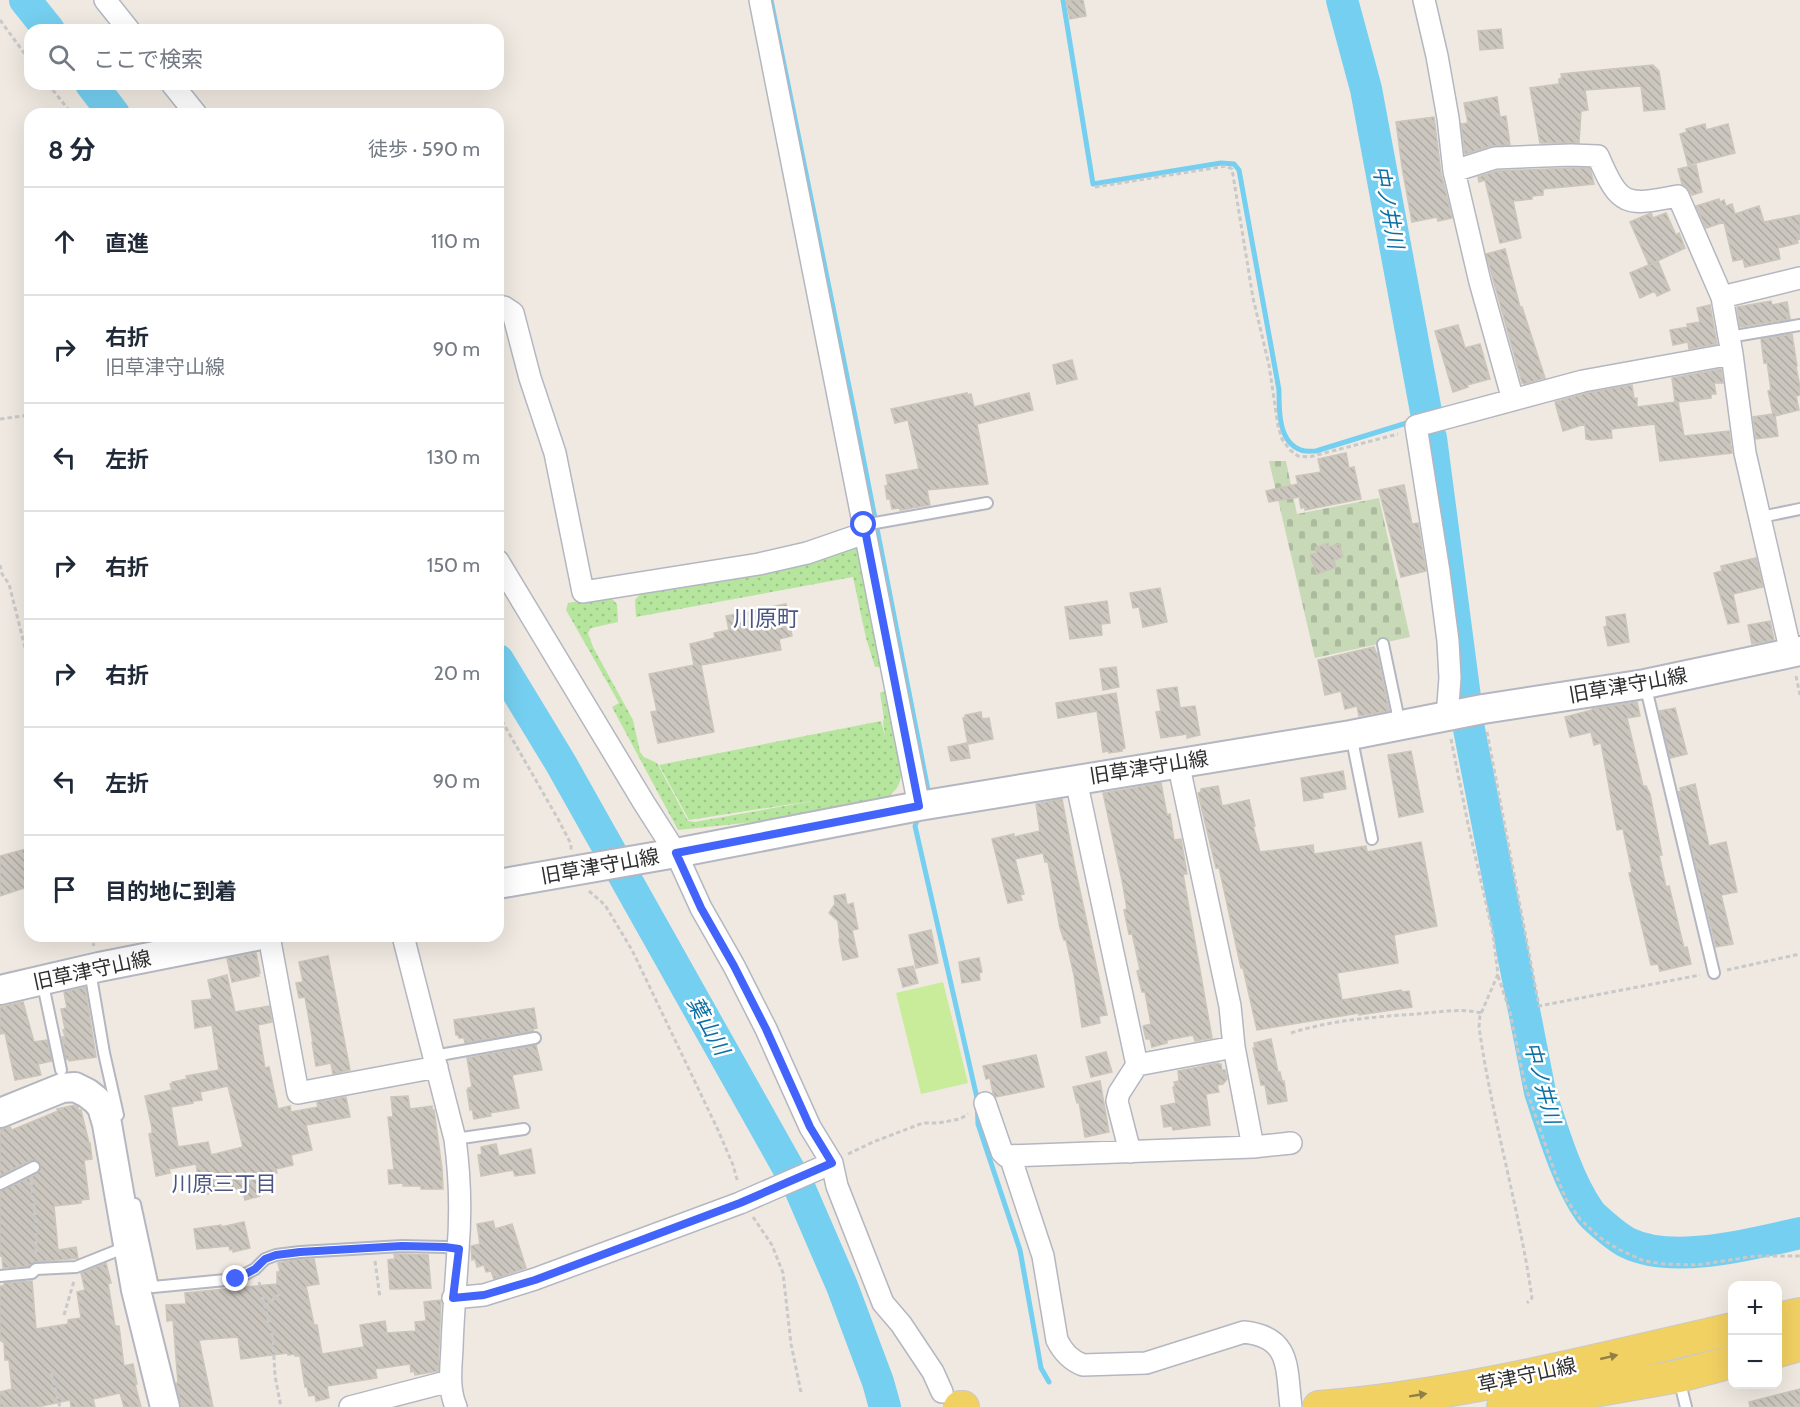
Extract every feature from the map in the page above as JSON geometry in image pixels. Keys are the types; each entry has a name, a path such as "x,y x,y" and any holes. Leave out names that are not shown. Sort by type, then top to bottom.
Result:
{"main road":[{"path":"1782,1318 1800,1314"},
{"name":"草津守山線","path":"1318,1407 1359,1404 1496,1383 1728,1330"},
{"path":"1782,1350 1800,1345"},
{"name":"草津守山線","path":"1503,1407 1678,1376 1728,1363"}],"street":[{"path":"105,0 124,24"},
{"path":"760,0 919,806"},
{"path":"1424,0 1448,118 1454,171 1480,282 1513,400"},
{"path":"177,90 191,108"},
{"path":"1454,171 1495,158 1598,156 1610,184 1624,199 1643,203 1678,196 1722,297 1745,453 1796,652"},
{"path":"1722,297 1800,278"},
{"path":"504,307 513,314 530,378 555,453 583,592 759,564 807,553 864,530"},
{"path":"1447,717 1450,678 1448,641 1416,426 1582,381 1731,346"},
{"path":"504,571 673,853 734,966 766,1029 810,1127 832,1163 837,1186 883,1303 901,1324 957,1403"},
{"name":"旧草津守山線","path":"504,883 919,806 1351,735 1483,709 1645,684 1796,652"},
{"path":"1178,762 1230,1006 1234,1047 1253,1148"},
{"path":"1076,780 1137,1065 1119,1093 1117,1101 1130,1152"},
{"name":"旧草津守山線","path":"0,990 90,969 226,942"},
{"path":"270,942 298,1093 435,1062"},
{"path":"405,942 455,1139 461,1191 459,1249 453,1298 450,1381 456,1407"},
{"path":"1137,1065 1234,1047"},
{"path":"0,1113 62,1088 75,1087 87,1093 102,1107 148,1343 165,1407"},
{"path":"985,1103 1002,1152 1006,1156 1253,1148 1291,1143"},
{"path":"1010,1156 1042,1256 1057,1340 1061,1349 1073,1361 1083,1365 1146,1363 1244,1332 1261,1334 1273,1340 1284,1355 1291,1407"},
{"path":"453,1298 484,1295 535,1280 743,1201 832,1163"},
{"path":"350,1407 450,1381"}],"lane":[{"path":"1731,346 1800,325"},
{"path":"864,530 987,503"},
{"path":"1761,517 1800,508"},
{"path":"1383,644 1400,726"},
{"path":"1645,684 1714,973"},
{"path":"1351,735 1372,839"},
{"path":"90,969 104,1053 121,1126"},
{"path":"42,980 62,1070"},
{"path":"435,1062 535,1038"},
{"path":"455,1139 524,1129"},
{"path":"0,1184 31,1169"},
{"path":"132,1189 153,1287 236,1279 255,1269 265,1259 300,1252 402,1246 459,1249"},
{"path":"0,1276 32,1273 36,1269 76,1267 128,1246"},
{"path":"1678,1376 1686,1407"}],"path":[{"path":"0,20 24,53"},
{"path":"53,90 67,108"},
{"path":"1095,187 1230,167 1253,298 1269,365 1278,426 1290,450 1298,456 1309,457 1402,433 1416,426"},
{"path":"0,419 24,416"},
{"path":"0,565 2,574 9,584 24,643"},
{"path":"1483,709 1539,1006 1714,973 1800,954"},
{"path":"1447,717 1493,934 1498,975 1509,1012 1525,1085 1566,1199 1580,1219 1593,1231 1618,1249 1644,1261 1697,1265 1756,1256 1800,1256"},
{"path":"504,725 571,844 576,871 605,905 632,950 733,1165 743,1201 772,1245 783,1274 791,1344 801,1392"},
{"path":"1498,975 1482,1013 1479,1028 1497,1125 1525,1248 1532,1298 1527,1303"},
{"path":"1291,1032 1367,1018 1454,1010 1482,1013"},
{"path":"832,1163 873,1142 923,1123 938,1124 960,1119 985,1103"},
{"path":"31,1169 36,1269"},
{"path":"374,1248 380,1298"},
{"path":"64,1315 76,1267"},
{"path":"255,1269 273,1340 275,1376 281,1407"},
{"path":"265,1306 281,1293"},
{"path":"51,1373 60,1407"}],"green space":[{"path":"1269,461 1286,461 1297,514 1379,498 1410,637 1315,658"},
{"path":"858,545 882,667 875,667 866,638 853,577 636,617 635,600 643,591"},
{"path":"608,595 617,604 618,622 591,628 588,633 593,647 633,720 640,752 644,757 657,763 688,821 695,822 818,800 689,820 659,765 881,721 885,736 880,693 884,691 887,695 900,751 901,773 898,786 885,800 803,817 678,830 612,707 619,703 566,610 568,603"},
{"path":"943,982 968,1083 921,1094 896,993"}],"building":[{"path":"1066,0 1083,0 1086,16 1070,19"},
{"path":"1501,29 1503,48 1480,50 1478,31"},
{"path":"1653,65 1659,71 1665,109 1644,111 1641,86 1585,90 1588,110 1581,111 1579,143 1540,143 1530,88 1559,84 1561,74"},
{"path":"1497,97 1500,117 1506,116 1510,145 1491,146 1465,154 1461,124 1468,123 1464,103"},
{"path":"1434,117 1441,173 1452,218 1438,221 1437,217 1412,222 1396,122"},
{"path":"1705,124 1706,130 1728,124 1735,153 1688,165 1680,134 1687,132 1686,129"},
{"path":"1696,165 1702,192 1692,195 1682,184 1678,169"},
{"path":"1590,168 1594,184 1543,189 1543,195 1513,201 1521,238 1500,243 1485,180 1479,182 1478,177 1497,171"},
{"path":"1719,199 1720,202 1724,200 1726,206 1732,204 1735,214 1759,206 1764,222 1800,215 1798,243 1778,248 1780,259 1745,267 1743,259 1733,261 1724,222 1706,228 1696,206"},
{"path":"1651,213 1653,218 1666,213 1676,235 1679,233 1685,248 1649,265 1630,222"},
{"path":"1505,249 1520,307 1522,307 1545,378 1524,384 1486,254"},
{"path":"1658,261 1670,290 1657,296 1655,291 1640,298 1630,273"},
{"path":"1771,301 1772,305 1787,302 1790,319 1740,327 1737,307"},
{"path":"1710,305 1717,344 1689,349 1688,342 1673,345 1670,330 1700,322 1697,308"},
{"path":"1458,325 1465,348 1480,344 1490,379 1467,385 1468,387 1453,392 1435,331"},
{"path":"1792,334 1800,387 1800,395 1796,396 1799,410 1775,416 1778,436 1756,439 1753,417 1773,414 1768,391 1771,390 1767,362 1764,363 1761,339"},
{"path":"1072,360 1077,379 1057,384 1053,365"},
{"path":"1721,369 1723,383 1714,383 1716,394 1711,394 1711,398 1678,402 1684,436 1729,431 1732,453 1660,461 1655,424 1611,429 1612,438 1591,440 1586,439 1585,424 1563,431 1555,402 1586,393 1632,385 1634,399 1637,398 1637,407 1675,402 1672,378"},
{"path":"967,393 967,395 971,394 974,407 1029,393 1033,410 977,424 988,484 927,490 930,505 900,510 900,508 892,509 890,499 887,499 886,475 919,469 908,420 895,423 891,409"},
{"path":"1346,453 1349,468 1354,467 1361,499 1305,510 1305,507 1301,508 1299,497 1269,502 1266,491 1298,484 1296,476 1321,472 1318,459"},
{"path":"1404,485 1412,524 1418,523 1426,571 1401,577 1379,490"},
{"path":"1328,543 1329,547 1339,544 1343,557 1334,560 1336,567 1317,574 1310,555 1317,553 1315,548"},
{"path":"1756,558 1763,587 1733,594 1739,622 1728,624 1714,573 1722,571 1721,566"},
{"path":"1160,588 1167,622 1143,627 1139,607 1133,608 1130,593"},
{"path":"1107,601 1110,623 1101,624 1102,635 1070,639 1065,607"},
{"path":"786,604 792,636 779,639 781,650 701,665 714,732 658,743 651,712 657,711 649,674 694,665 690,644 715,638 714,633 729,630 726,616"},
{"path":"1625,614 1629,642 1608,646 1604,627 1607,626 1606,617"},
{"path":"1770,621 1774,640 1752,644 1748,625"},
{"path":"1374,647 1389,711 1359,716 1357,706 1345,709 1341,691 1325,695 1318,660"},
{"path":"1116,667 1119,687 1103,690 1100,669"},
{"path":"1177,687 1180,708 1195,706 1200,735 1187,738 1187,734 1161,738 1156,712 1161,711 1157,690"},
{"path":"1116,693 1125,748 1122,751 1103,752 1097,711 1058,718 1056,703"},
{"path":"1637,702 1640,716 1627,718 1643,786 1646,786 1650,794 1666,887 1669,886 1684,948 1687,947 1691,964 1660,971 1658,964 1651,965 1629,873 1632,872 1623,829 1617,830 1601,743 1594,745 1591,732 1570,737 1565,717 1592,709"},
{"path":"1675,708 1687,754 1670,758 1659,711"},
{"path":"981,712 982,719 989,718 993,739 968,744 963,718 965,715"},
{"path":"967,743 970,758 951,761 948,747"},
{"path":"1411,751 1423,812 1399,817 1388,755"},
{"path":"1343,771 1346,789 1322,793 1323,798 1304,801 1301,778"},
{"path":"1161,783 1167,815 1170,814 1174,840 1181,839 1187,874 1183,874 1212,1038 1195,1041 1193,1035 1167,1040 1167,1043 1152,1047 1150,1039 1146,1039 1143,1026 1151,1024 1145,992 1142,992 1137,971 1140,970 1132,933 1129,934 1124,910 1127,909 1122,880 1103,793"},
{"path":"1695,784 1709,846 1726,842 1737,892 1721,895 1733,944 1716,947 1678,792 1681,791 1680,788"},
{"path":"1218,786 1222,806 1249,800 1260,852 1313,845 1314,854 1366,846 1367,852 1421,842 1437,926 1394,935 1398,963 1337,973 1342,1000 1401,990 1402,992 1409,991 1412,1007 1359,1015 1359,1013 1257,1030 1219,867 1216,868 1198,793 1201,789"},
{"path":"1062,799 1107,1015 1099,1016 1100,1023 1082,1027 1074,975 1066,940 1060,928 1048,862 1045,862 1043,853 1015,859 1024,894 1020,895 1022,900 1008,903 992,839 1040,831 1036,804"},
{"path":"24,850 24,888 0,896 0,856"},
{"path":"845,894 847,905 853,903 858,929 852,930 858,957 843,960 838,921 829,913 835,904 834,896"},
{"path":"931,930 938,963 916,968 909,935"},
{"path":"256,953 259,976 232,982 227,958"},
{"path":"328,956 350,1070 333,1074 331,1063 316,1066 305,997 299,998 296,983 303,982 299,962"},
{"path":"979,958 982,972 979,973 980,980 962,983 959,962"},
{"path":"913,966 918,983 903,987 898,969"},
{"path":"227,975 235,1012 269,1006 272,1022 258,1025 265,1068 269,1067 278,1109 290,1106 291,1112 318,1107 317,1102 346,1097 350,1117 306,1125 312,1150 291,1155 293,1165 276,1169 277,1173 256,1179 260,1196 245,1200 242,1188 201,1195 196,1164 169,1169 170,1173 156,1176 149,1134 152,1133 152,1128 145,1096 172,1090 170,1084 172,1082 187,1079 186,1076 219,1070 212,1025 195,1028 192,1001 212,999 208,980","holes":["228,1086 243,1147 211,1155 208,1142 178,1147 171,1107 202,1100 200,1092"]},
{"path":"85,987 96,1057 69,1061 69,1058 66,1059 62,1037 65,1037 63,1030 65,1029 61,1009 67,1008 64,992"},
{"path":"23,1002 34,1042 47,1040 52,1061 38,1064 41,1075 15,1080 5,1033 0,1034 0,1007"},
{"path":"534,1008 537,1028 533,1031 465,1043 464,1038 456,1035 454,1020"},
{"path":"1271,1039 1278,1072 1284,1081 1287,1101 1268,1104 1265,1085 1261,1085 1253,1048 1255,1048 1254,1043"},
{"path":"536,1045 542,1070 512,1075 519,1108 490,1113 491,1116 474,1119 467,1090 472,1087 467,1058"},
{"path":"1106,1052 1112,1072 1091,1077 1086,1057"},
{"path":"1036,1055 1044,1087 996,1097 990,1078 986,1079 983,1066"},
{"path":"1221,1064 1222,1070 1225,1070 1227,1079 1223,1084 1217,1085 1219,1092 1206,1094 1210,1125 1173,1130 1172,1126 1164,1127 1161,1106 1176,1103 1173,1087 1175,1087 1174,1082 1179,1081 1178,1071"},
{"path":"1100,1081 1109,1132 1085,1137 1079,1102 1077,1103 1073,1087"},
{"path":"408,1096 410,1109 432,1106 434,1110 443,1189 421,1189 421,1186 403,1186 403,1183 389,1184 388,1170 394,1170 388,1117 393,1117 391,1097"},
{"path":"75,1105 78,1110 81,1110 90,1143 92,1159 84,1160 89,1199 81,1200 81,1203 54,1206 58,1250 76,1247 78,1258 3,1268 2,1256 0,1256 0,1191 37,1174 41,1167 39,1161 31,1160 0,1176 0,1129 10,1127 12,1130 58,1111 57,1109"},
{"path":"496,1144 499,1156 531,1149 535,1173 515,1176 513,1170 481,1176 478,1155 482,1154 481,1147"},
{"path":"493,1221 495,1229 512,1224 526,1268 494,1279 491,1271 486,1272 484,1265 477,1267 475,1259 472,1260 471,1246 480,1244 477,1224"},
{"path":"244,1222 250,1248 233,1252 229,1246 197,1249 194,1229"},
{"path":"394,1254 428,1255 431,1288 390,1289 388,1260 395,1259"},
{"path":"314,1259 319,1284 306,1286 322,1354 364,1347 360,1325 385,1321 387,1333 416,1331 415,1322 426,1321 424,1302 441,1300 438,1371 415,1375 414,1371 411,1372 410,1364 375,1369 377,1378 327,1386 329,1398 316,1401 315,1395 309,1396 307,1387 305,1387 300,1356 288,1355 288,1353 241,1359 238,1337 199,1340 213,1407 182,1407 176,1383 178,1383 173,1320 167,1321 166,1305 186,1304 185,1293 277,1284 277,1272 280,1272 278,1263"},
{"path":"106,1263 111,1283 108,1283 115,1326 119,1326 124,1366 133,1364 141,1407 124,1407 120,1393 93,1399 95,1407 71,1407 70,1400 37,1407 0,1407 0,1392 12,1389 9,1360 5,1360 4,1343 0,1340 0,1286 4,1286 4,1283 32,1281 36,1329 68,1324 68,1320 81,1318 77,1292 85,1290 81,1273"},
{"path":"1800,1389 1800,1407 1750,1407 1749,1402"}],"waterway":[{"name":"葉山川","path":"25,0 44,24"},
{"path":"771,0 928,790 926,795"},
{"path":"1063,0 1093,184 1221,163 1234,164 1239,170 1279,390 1281,424 1288,440 1293,446 1303,451 1316,451 1410,422"},
{"name":"中ノ井川","path":"1342,0 1366,89 1427,417"},
{"name":"葉山川","path":"96,90 109,108"},
{"name":"中ノ井川","path":"1431,438 1465,697"},
{"name":"葉山川","path":"504,670 560,762 800,1189 842,1286 885,1407"},
{"name":"中ノ井川","path":"1469,729 1540,1092 1567,1169 1589,1211 1625,1241 1646,1249 1667,1252 1736,1247 1800,1233"},
{"path":"919,815 915,826 977,1098 978,1124 1020,1250 1041,1368 1049,1382"}],"district":[{"name":"川原町","path":"766,618"},
{"name":"川原三丁目","path":"224,1184"}],"route":[{"path":"236,1279 255,1269 265,1259 276,1255 402,1246 445,1247 459,1249 453,1298 484,1295 535,1280 583,1260 740,1203 832,1163 810,1127 766,1029 701,908 676,853 919,806 864,525"}]}
